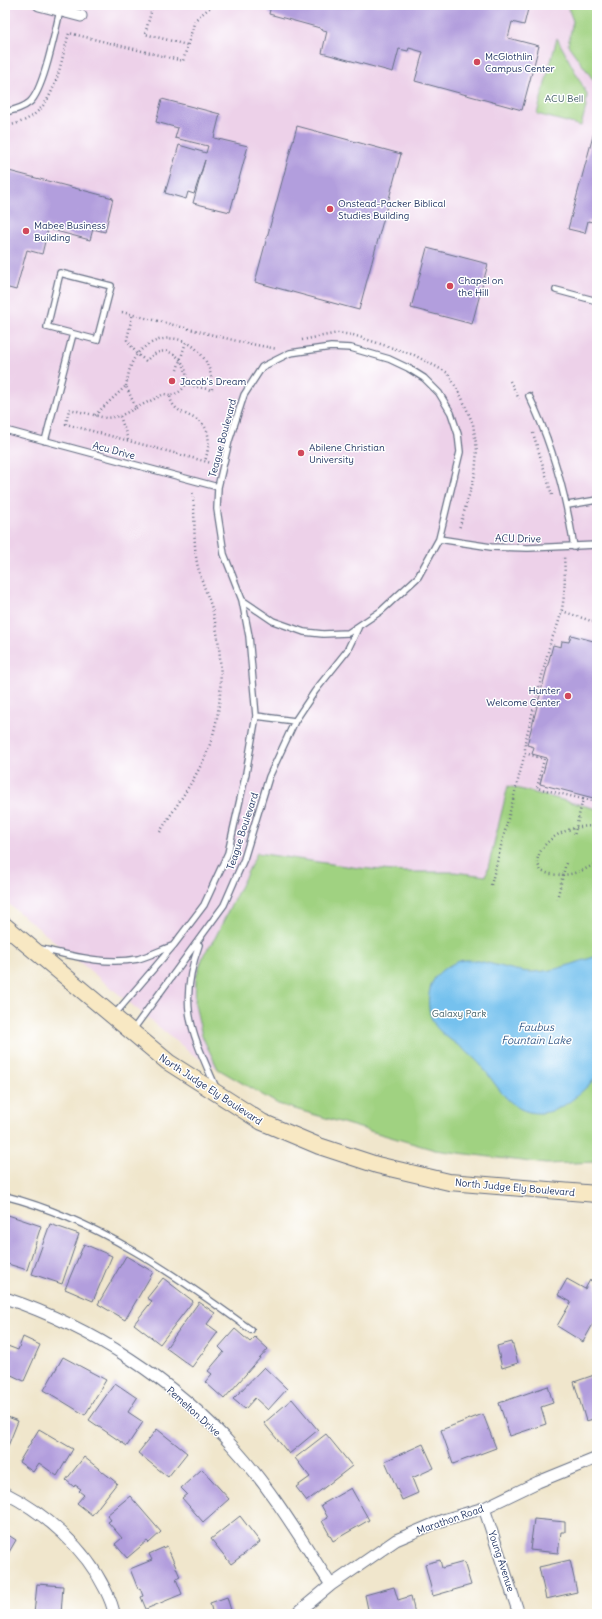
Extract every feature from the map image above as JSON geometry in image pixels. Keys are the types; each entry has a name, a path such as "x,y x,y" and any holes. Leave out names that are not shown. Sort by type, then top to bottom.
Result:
{"main road":[{"name":"North Judge Ely Boulevard","path":"5,926 113,1016 131,1033 168,1062 219,1096 262,1122 319,1146 377,1165 449,1182 597,1194"}],"street":[{"path":"40,5 81,16"},
{"name":"Pemelton Drive","path":"5,1298 24,1304 79,1330 118,1352 137,1363 189,1404 240,1455 276,1501 331,1585"},
{"name":"Marathon Road","path":"296,1614 331,1585 396,1540 443,1520 484,1508 538,1482 597,1458"},
{"path":"5,1493 54,1524 82,1551 100,1578 114,1607 114,1614"},
{"name":"Young Avenue","path":"484,1508 519,1614"}],"lane":[{"path":"5,112 18,110 31,101 40,86 60,11"},
{"path":"60,273 111,286 98,340 73,334 47,327 60,273"},
{"path":"556,290 597,301"},
{"path":"45,441 73,334"},
{"name":"Teague Boulevard","path":"113,1016 173,946 204,905 228,853 246,773 256,716 249,636 242,600 224,554 217,509 218,487 229,441 244,395 262,367 290,353 331,347 351,348 383,357 408,368 424,378 439,393 451,413 458,434 460,452 439,539 418,577 382,611 358,628 348,633 323,634 304,632 273,621 242,600"},
{"path":"529,396 538,415 568,505 574,547"},
{"name":"Acu Drive","path":"5,430 218,487"},
{"path":"568,505 597,500"},
{"name":"ACU Drive","path":"439,539 491,547 574,547 597,545"},
{"name":"Teague Boulevard","path":"131,1033 224,905 244,859 269,777 295,721 315,691 347,650 358,628"},
{"path":"256,716 295,721"},
{"path":"201,938 192,964 188,986 188,1016 196,1042 219,1096"},
{"path":"29,946 85,959 112,962 139,958 173,946"},
{"path":"5,1196 50,1210 85,1225 137,1253 193,1288 251,1330"}],"path":[{"path":"153,5 145,34 187,45"},
{"path":"5,126 19,124 38,113 50,98 69,33 183,61 195,20 213,5"},
{"path":"122,312 132,316 192,329 241,342 276,349 283,347"},
{"path":"132,316 127,340 138,354 146,361 155,353 166,352 181,360 186,372 184,384 177,393 170,395 164,394 120,416 106,418 69,409 66,424 223,466"},
{"path":"297,342 311,337 338,333 353,335 414,355 448,373 462,398 473,424 477,450 475,475 459,529"},
{"path":"95,415 126,386 130,369 138,354 153,343 161,341 186,342 200,351 209,365 212,375 212,390 184,384"},
{"path":"177,370 186,342"},
{"path":"510,381 521,402"},
{"path":"126,386 136,408"},
{"path":"170,395 172,405 195,417 205,427 209,440 205,461"},
{"path":"120,416 128,440"},
{"path":"532,430 553,498"},
{"path":"160,832 197,773 205,756 212,739 219,703 221,670 219,643 214,615 196,556 195,511 191,479"},
{"path":"491,885 525,754 525,742 552,640 562,612 565,596 564,547"},
{"path":"562,612 597,623"},
{"path":"525,754 544,759 537,788 597,802"},
{"path":"574,836 583,798"},
{"path":"597,827 576,827 553,838 542,848 537,857 538,867 541,871 546,873 563,874 583,871 597,862"},
{"path":"557,898 566,863"}],"shaded area":[{"name":"Abilene Christian University","path":"5,5 597,5 597,1162 546,1164 435,1150 278,1104 192,1054 5,901"}],"green space":[{"path":"567,5 597,5 597,85 568,45 573,21"},
{"name":"ACU Bell","path":"557,38 587,94 586,107 581,126 537,114"},
{"name":"Galaxy Park","path":"508,786 597,809 597,1162 546,1164 435,1150 278,1104 218,1069 202,1036 195,1004 196,976 204,954 215,938 257,853 359,868 404,872 454,872 486,876"}],"water":[{"name":"Faubus Fountain Lake","path":"597,956 597,1077 572,1100 549,1112 529,1112 519,1108 511,1102 476,1060 438,1029 431,1016 428,1000 432,984 440,972 456,962 473,960 524,972 541,972 557,969"}],"building":[{"name":"McGlothlin Campus Center","path":"271,5 529,5 524,25 512,22 508,38 539,46 522,110 415,81 423,52 409,48 408,51 399,49 393,72 322,53 327,31 269,14"},
{"path":"162,99 220,114 214,138 248,146 230,212 193,203 205,160 194,194 188,192 186,199 165,193 179,145 206,153 208,146 175,138 178,128 156,122"},
{"path":"597,121 597,223 588,221 585,233 568,229"},
{"name":"Onstead-Packer Biblical Studies Building","path":"297,126 401,154 359,310 255,282"},
{"name":"Mabee Business Building","path":"5,170 113,198 105,232 93,229 90,240 48,229 42,254 27,250 16,290 5,287"},
{"name":"Chapel on the Hill","path":"427,248 488,264 472,324 411,308"},
{"name":"Hunter Welcome Center","path":"571,635 597,642 597,799 540,784 547,758 532,754 534,747 527,745 553,645 561,647 562,641 569,642"},
{"path":"5,1214 41,1226 27,1270 5,1263"},
{"path":"50,1224 79,1234 62,1284 32,1274"},
{"path":"84,1244 112,1256 93,1301 65,1289"},
{"path":"126,1256 153,1272 125,1320 98,1304"},
{"path":"163,1278 193,1301 160,1344 134,1324 152,1301 147,1298"},
{"path":"567,1279 585,1289 590,1280 597,1284 597,1317 583,1342 557,1326 571,1302 558,1295"},
{"path":"199,1302 215,1313 207,1324 218,1332 192,1367 166,1348"},
{"path":"235,1329 250,1342 255,1337 268,1349 224,1399 205,1382 212,1374 208,1371 224,1352 219,1347"},
{"path":"23,1337 40,1345 24,1381 5,1372 5,1345 18,1350"},
{"path":"512,1342 518,1363 502,1368 497,1346"},
{"path":"63,1357 106,1380 85,1415 44,1390"},
{"path":"264,1367 287,1389 268,1410 255,1398 245,1409 233,1399"},
{"path":"597,1374 597,1418 586,1421 574,1382"},
{"path":"115,1383 137,1398 128,1412 143,1422 127,1446 89,1420"},
{"path":"548,1386 553,1403 541,1407 546,1424 510,1436 499,1403"},
{"path":"292,1399 318,1430 289,1454 264,1423"},
{"path":"483,1414 496,1448 453,1464 441,1430"},
{"path":"5,1416 18,1421 6,1451 5,1450"},
{"path":"39,1429 73,1449 57,1476 39,1463 33,1472 19,1462"},
{"path":"157,1429 187,1453 168,1477 138,1453"},
{"path":"326,1434 352,1466 307,1501 296,1487 310,1477 295,1458"},
{"path":"423,1444 434,1468 412,1478 418,1493 402,1500 385,1461"},
{"path":"84,1457 117,1483 92,1515 77,1503 84,1495 79,1491 81,1489 75,1485 74,1487 66,1480"},
{"path":"202,1469 229,1499 203,1522 182,1498 187,1494 181,1488"},
{"path":"351,1488 369,1520 333,1541 322,1521 328,1518 321,1505"},
{"path":"130,1496 161,1532 149,1543 147,1541 127,1558 115,1544 122,1538 108,1522 111,1520 107,1515"},
{"path":"240,1516 260,1542 231,1564 211,1539"},
{"path":"534,1519 565,1522 565,1532 561,1532 558,1553 530,1550"},
{"path":"5,1533 16,1540 5,1559"},
{"path":"167,1546 180,1577 176,1579 182,1594 146,1609 141,1597 143,1596 140,1588 138,1589 130,1569 152,1560 149,1554"},
{"path":"440,1560 442,1568 464,1562 471,1585 433,1596 425,1564"},
{"path":"570,1560 577,1592 546,1599 539,1567"},
{"path":"37,1584 63,1586 61,1614 34,1614"},
{"path":"394,1587 398,1600 411,1596 415,1614 369,1614 365,1595"},
{"path":"227,1597 232,1614 205,1614 212,1611 210,1603"}],"place":[{"name":"McGlothlin Campus Center","path":"477,62"},
{"name":"Onstead-Packer Biblical Studies Building","path":"330,209"},
{"name":"Mabee Business Building","path":"26,231"},
{"name":"Chapel on the Hill","path":"450,286"},
{"name":"Jacob's Dream","path":"172,381"},
{"name":"Abilene Christian University","path":"301,453"},
{"name":"Hunter Welcome Center","path":"568,696"}]}
